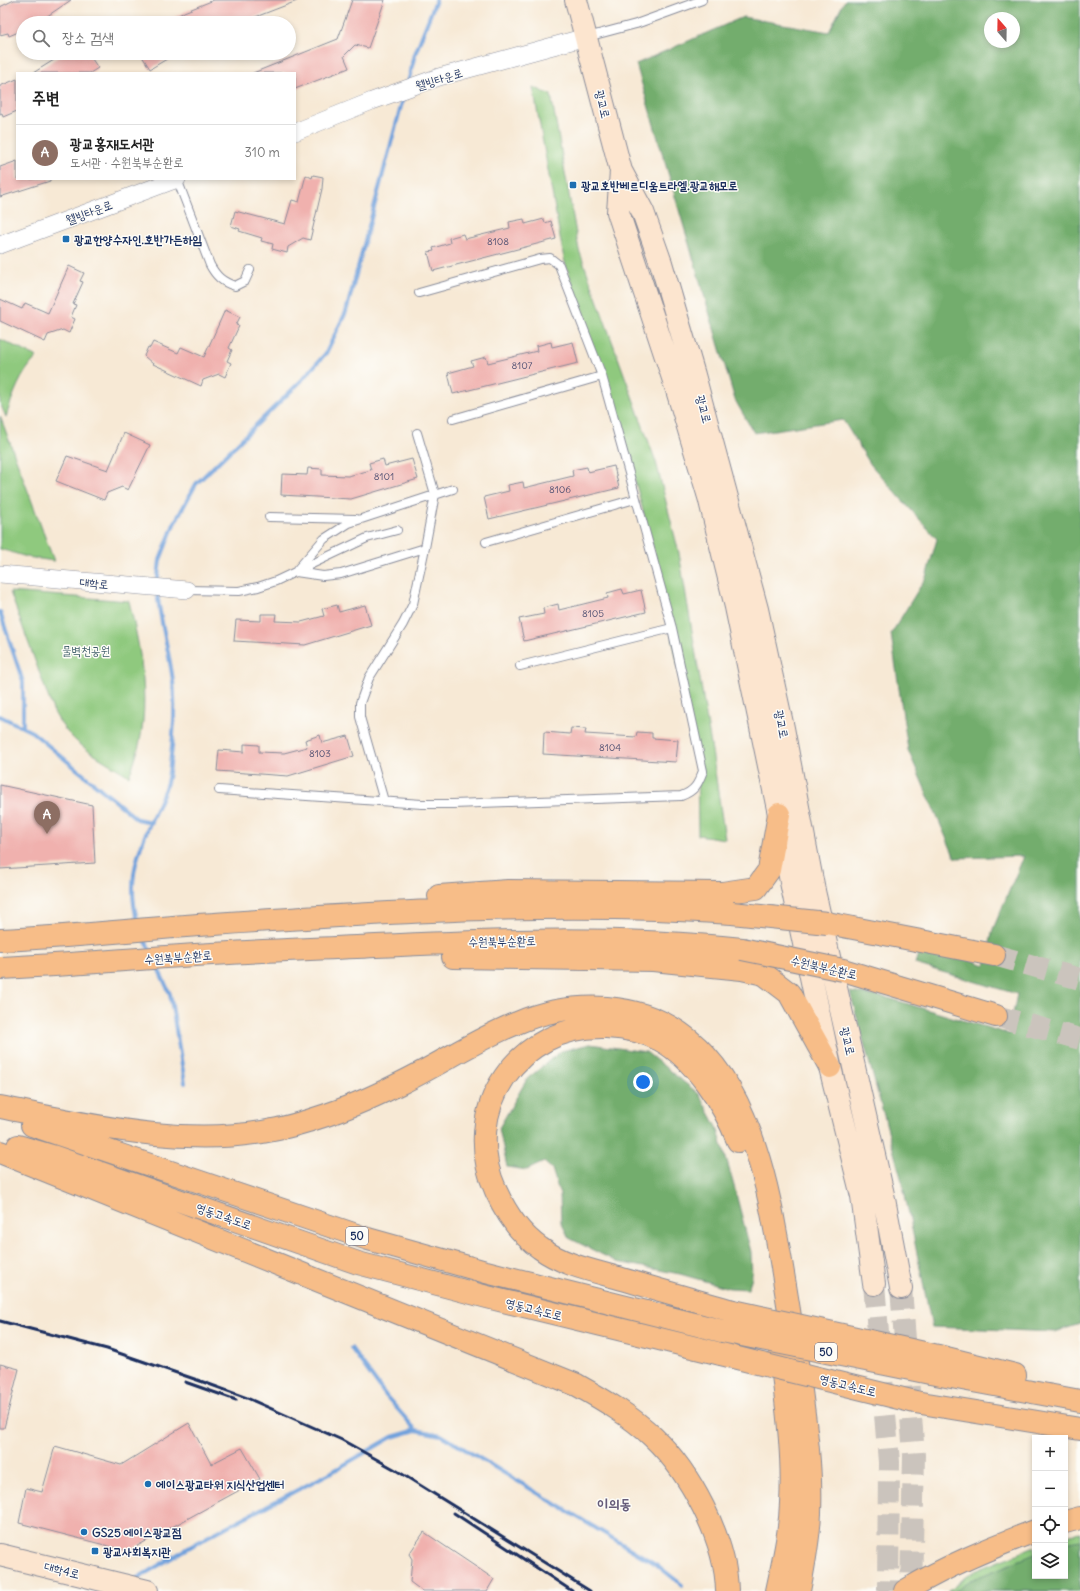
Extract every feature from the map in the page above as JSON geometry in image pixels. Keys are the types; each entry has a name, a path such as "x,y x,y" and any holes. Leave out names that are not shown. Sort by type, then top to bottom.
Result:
{"highway":[{"path":"197,925 377,900 508,890 722,893 756,888 768,870 779,814"},
{"path":"0,940 197,925 446,909 675,909 732,913 827,923 994,955"},
{"name":"수원북부순환로","path":"0,968 112,962 212,954 451,942 592,940 684,943 742,949 843,970 996,1016"},
{"path":"212,954 653,960 742,969 764,974 789,993 830,1067"},
{"path":"0,1107 78,1123 158,1134 201,1137 237,1136 291,1126 339,1111 401,1083 488,1036 521,1021 550,1012 593,1007 625,1010 660,1020 673,1027 702,1052 731,1091 750,1131 766,1179 786,1289 805,1418 811,1479 810,1516 799,1591"},
{"path":"777,1591 786,1548 791,1502 789,1428 774,1306 752,1188 741,1147 728,1117 711,1090 687,1062 661,1040 641,1032 629,1029 596,1027 572,1030 556,1035 528,1051 508,1071 496,1091 490,1107 484,1138 485,1153 492,1183 515,1224 540,1248 568,1262 729,1310 934,1365 1080,1390"},
{"name":"영동고속도로","path":"0,1116 368,1239 486,1272 722,1331 934,1365 1080,1401"},
{"name":"영동고속도로","path":"0,1141 52,1156 358,1263 494,1299 915,1402 1080,1429"},
{"path":"0,1152 577,1385 613,1405 653,1437 688,1480 703,1508 717,1541 725,1573 727,1591"},
{"path":"1068,1521 1080,1518"},
{"path":"905,1591 951,1565 1000,1544 1032,1533"}],"main road":[{"name":"광교로","path":"576,0 620,171 643,212 661,263 694,375 757,609 783,728 814,891 884,1199 901,1288"},
{"name":"광교로","path":"620,171 618,212 677,390 708,497 736,608 779,814 790,882 830,1067 862,1196 874,1284"},
{"name":"대학4로","path":"0,1555 147,1591"}],"street":[{"name":"웰빙타운로","path":"296,132 372,101 439,77 586,38"},
{"name":"웰빙타운로","path":"0,244 174,180"},
{"name":"대학로","path":"3,575 187,590"}],"lane":[{"path":"586,38 636,24 702,0"},
{"path":"177,180 210,265 216,276 226,284 235,286 245,280 250,270"},
{"path":"219,790 422,804 681,796 688,794 695,789 703,771 672,628 602,376 559,265 550,258 540,259 419,293"},
{"path":"453,419 602,376"},
{"path":"384,801 360,716 360,703 372,673 403,624 412,604 425,548 435,494 416,433"},
{"path":"295,572 324,539 334,532 361,519 453,489"},
{"path":"486,542 635,499"},
{"path":"269,517 361,519"},
{"path":"187,590 240,591 258,587 295,572 368,538 397,530"},
{"path":"295,572 323,576 341,574 425,548"},
{"path":"520,666 672,628"}],"green space":[{"path":"845,0 1080,0 1080,1324 1055,1332 932,1327 903,1185 850,992 888,998 1009,1034 1017,994 915,964 920,946 955,954 985,965 993,929 1024,856 955,858 908,750 891,634 926,577 937,539 871,465 843,420 754,433 735,400 636,64 743,17 829,32"},
{"path":"533,87 551,95 579,250 656,462 679,553 725,839 698,835 697,757 655,555 631,466 564,259"},
{"path":"0,339 37,357 26,370 14,393 6,417 0,403"},
{"path":"0,416 54,561 27,557 0,549"},
{"name":"물벽천공원","path":"10,592 129,601 142,667 144,711 142,732 137,754 129,776 81,745 68,733 60,722 53,710"},
{"path":"590,1044 646,1052 699,1094 717,1127 751,1252 752,1277 748,1289 729,1288 680,1274 617,1262 569,1238 561,1222 560,1195 552,1169 544,1162 527,1170 507,1167 499,1128 527,1079 561,1051"},
{"path":"1080,1533 1080,1591 947,1591 975,1571 1032,1548 1032,1579 1068,1579 1068,1535"},
{"path":"1080,1540 1080,1591 954,1591 971,1580 1032,1555 1032,1579 1068,1579 1068,1542"}],"building":[{"path":"14,0 71,0 47,16 16,16 16,33 9,36 8,33 0,35 0,7"},
{"path":"214,0 297,0 258,16 177,16"},
{"path":"352,0 385,0 368,48 355,45 344,56 349,68 296,89 296,72 256,72 286,60 296,60 296,56 338,39"},
{"path":"54,60 93,60 98,68 92,72 35,72"},
{"path":"144,60 165,60 150,69"},
{"path":"16,79 16,111 3,117 2,113 0,114 0,86"},
{"path":"16,161 16,180 50,181 0,197 0,167"},
{"path":"306,175 312,178 313,175 323,177 322,189 310,240 303,238 288,247 287,253 272,249 273,244 261,241 262,238 239,231 240,229 231,226 235,211 285,224 292,200 299,202"},
{"path":"524,219 525,224 544,219 545,223 551,221 556,239 433,271 428,252 434,251 433,248 450,243 449,238 463,234 465,239 510,228 509,222"},
{"path":"69,266 84,273 80,281 83,282 73,304 76,305 71,317 75,319 69,333 63,330 48,335 45,342 0,321 0,299 22,309 25,303 48,313"},
{"path":"225,310 240,317 236,325 239,326 229,348 232,350 227,361 231,363 225,377 219,374 203,380 201,386 153,364 144,356 148,347 150,348 153,342 178,353 181,347 204,357"},
{"path":"551,342 552,347 573,342 578,363 453,394 448,373 473,366 471,361 486,357 488,363 537,351 536,346"},
{"path":"124,433 150,445 128,490 122,487 107,493 104,500 56,481 67,456 108,470"},
{"path":"383,459 385,466 412,459 418,479 351,499 281,495 282,474 307,475 308,468 322,469 322,475 348,476 371,470 369,463"},
{"path":"614,466 619,488 489,519 484,497 509,491 508,485 523,482 524,488 573,476 572,470 587,467 588,472"},
{"path":"622,589 624,594 641,590 646,612 524,641 519,619 544,614 543,608 558,604 559,610 608,598 607,593"},
{"path":"337,605 339,612 365,605 371,625 305,645 234,641 236,620 261,621 261,614 276,614 275,621 301,622 324,616 322,609"},
{"path":"571,728 586,729 585,734 636,737 637,732 652,733 652,738 678,740 676,762 543,754 544,732 570,734"},
{"path":"320,735 322,743 348,736 354,756 288,776 217,771 219,750 244,752 244,744 259,745 259,752 284,753 307,747 305,740"},
{"path":"0,785 92,805 95,863 0,869"},
{"path":"0,1364 19,1369 4,1428 0,1428"},
{"name":"에이스광교타워 지식산업센터","path":"189,1423 211,1464 242,1448 260,1479 128,1551 19,1523 26,1488 42,1492 55,1446 121,1465"},
{"path":"424,1532 494,1579 487,1591 422,1591 410,1582 412,1559 409,1554"}],"waterway":[{"path":"408,83 415,54 436,0"},
{"path":"157,584 160,560 174,524 196,484 301,381 326,353 346,312 404,95"},
{"path":"138,923 133,896 134,872 140,848 168,779 174,726 173,681 157,591"},
{"path":"0,612 23,682 23,727"},
{"path":"0,716 32,732 137,819 151,822"},
{"path":"144,937 150,951"},
{"path":"156,964 170,994 185,1083"},
{"path":"351,1348 386,1396 416,1430"},
{"path":"134,1580 207,1537 330,1473 392,1437 416,1430 441,1435 657,1565 682,1585"}],"tunnel":[{"path":"994,955 1080,979"},
{"path":"996,1016 1080,1039"},
{"path":"874,1284 889,1462 888,1591"},
{"path":"901,1288 914,1455 911,1591"}],"railway":[{"path":"0,1321 107,1349 206,1383 247,1398 342,1440 394,1469 590,1591"},
{"path":"185,1382 236,1400"},
{"path":"454,1513 572,1591"}],"place":[{"name":"광교호반베르디움트라엘.광교해모로","path":"573,185"},
{"name":"광교한양수자인.호반가든하임","path":"66,239"},
{"name":"광교홍재도서관","path":"47,834"},
{"name":"에이스광교타워 지식산업센터","path":"148,1484"},
{"name":"GS25 에이스광교점","path":"84,1532"},
{"name":"광교사회복지관","path":"95,1551"}],"district":[{"name":"이의동","path":"614,1504"}]}
